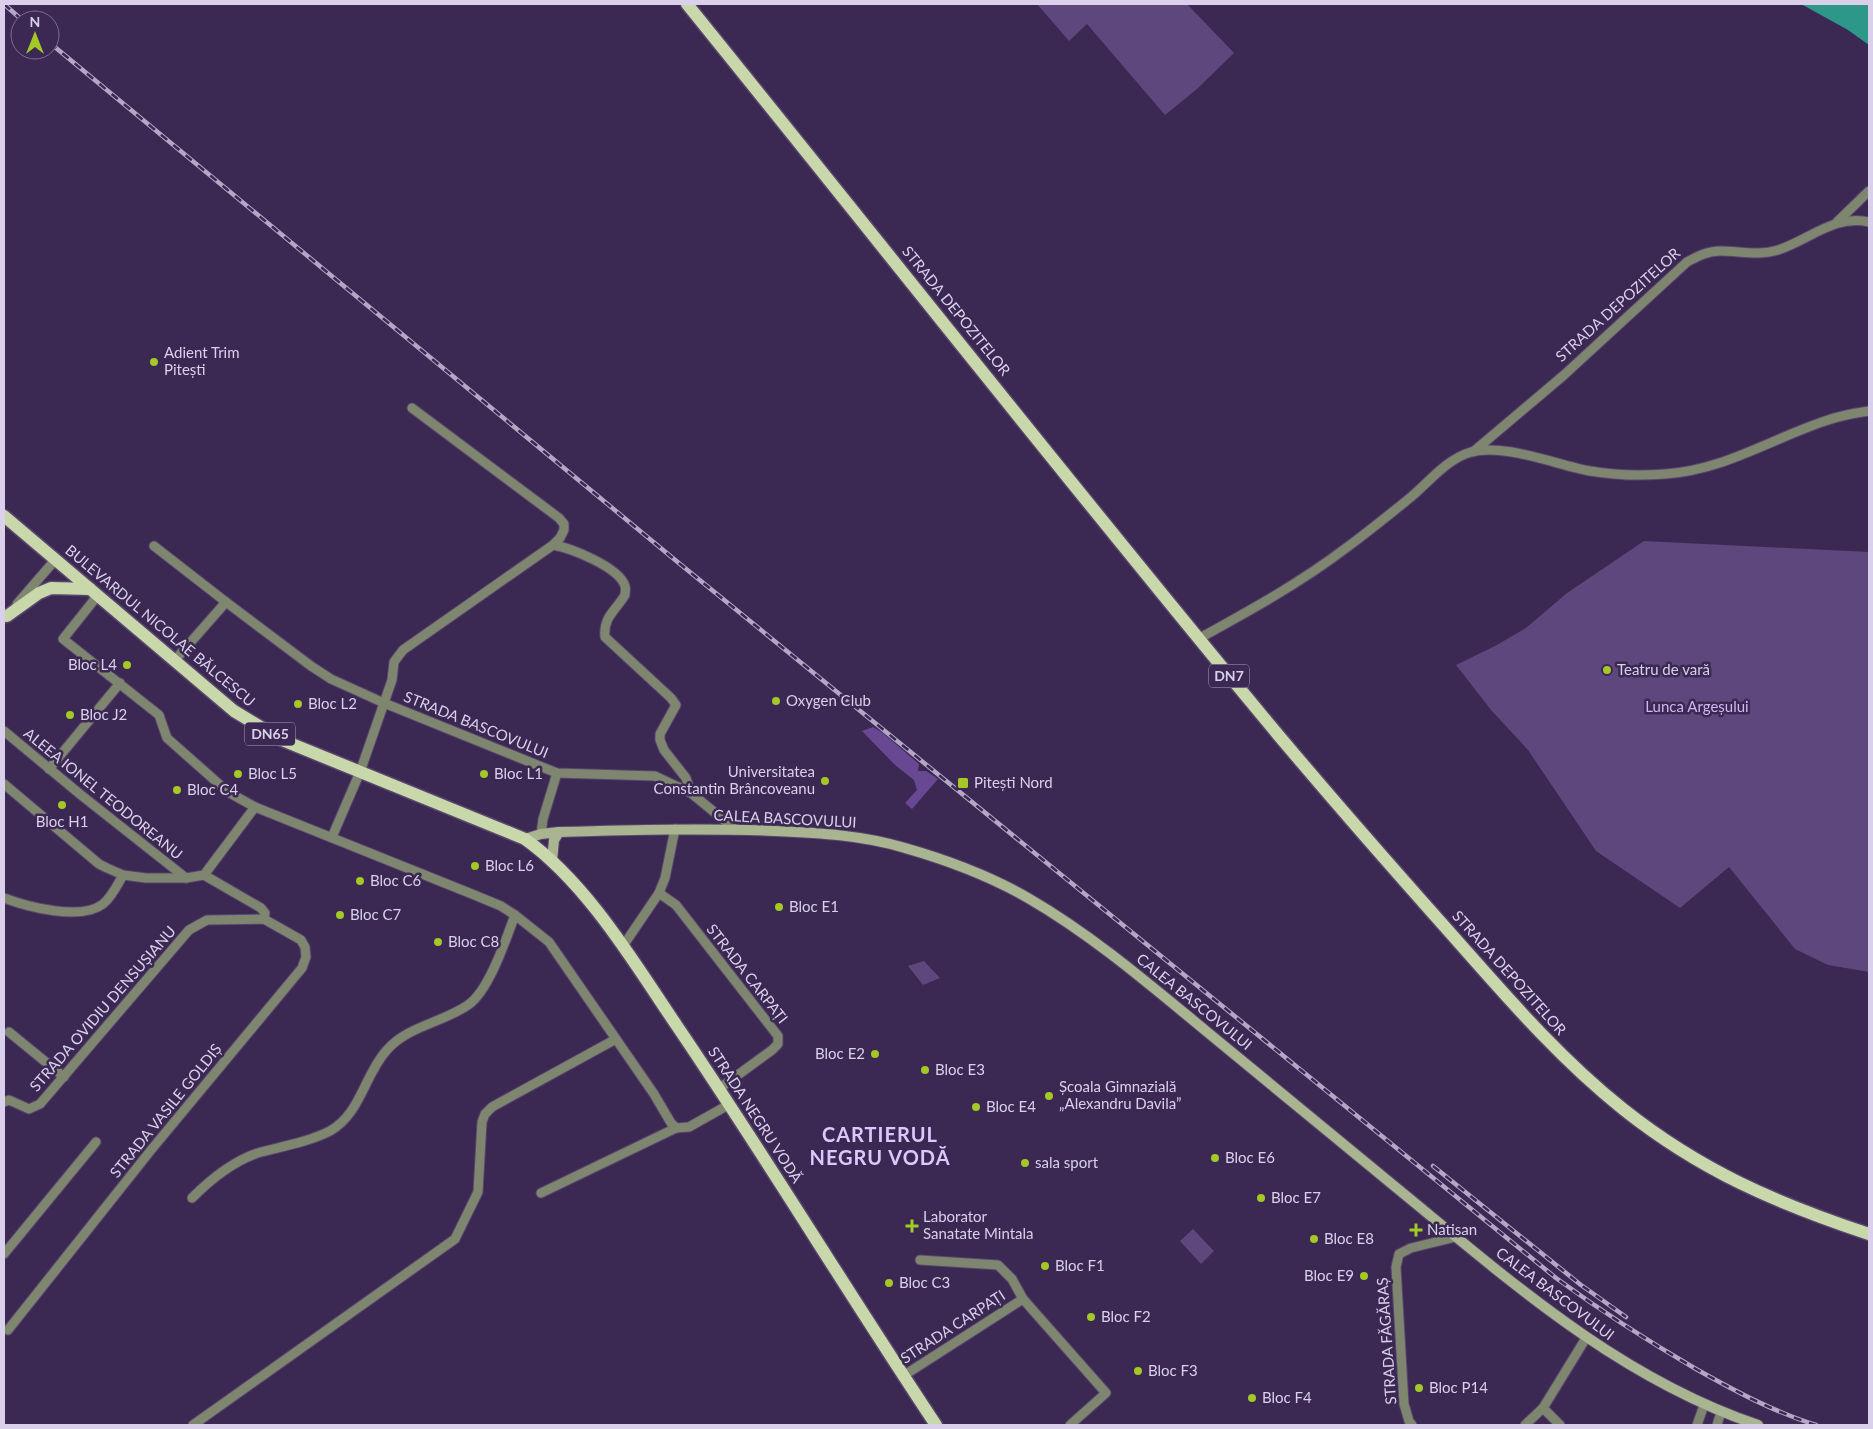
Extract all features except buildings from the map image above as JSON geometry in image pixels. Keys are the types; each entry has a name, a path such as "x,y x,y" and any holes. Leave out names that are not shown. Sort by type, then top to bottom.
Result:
{"main road":[{"name":"STRADA DEPOZITELOR","path":"687,4 1198,639 1351,821 1537,1030 1582,1075 1624,1110 1667,1141 1714,1171 1785,1204 1869,1234"},
{"name":"BULEVARDUL NICOLAE BĂLCESCU","path":"4,516 234,711 267,732 282,740 525,840"},
{"path":"5,618 39,593 50,588 94,592"},
{"name":"STRADA NEGRU VODĂ","path":"525,840 565,873 623,946 720,1088 936,1425"}],"street":[{"path":"1835,224 1869,191"},
{"path":"1835,224 1853,219 1869,222"},
{"name":"STRADA DEPOZITELOR","path":"1473,452 1570,369 1687,262 1700,255 1719,251 1758,254 1778,250 1835,224"},
{"path":"332,838 360,772 392,680 394,662 403,650 553,545 560,538 564,530 564,524 559,518 484,460 412,408"},
{"name":"STRADA DEPOZITELOR","path":"1198,639 1311,574 1412,496 1442,469 1461,456 1473,452 1494,450 1591,471 1666,474 1709,468 1826,420 1869,411"},
{"path":"553,545 584,554 614,573 625,585 625,594 608,616 604,627 605,637 671,698 676,705 660,734 660,740 664,750 686,778 691,793"},
{"name":"STRADA BASCOVULUI","path":"154,546 311,666 331,679 384,703 557,773 655,776 691,793 736,830"},
{"path":"5,618 55,560"},
{"path":"94,592 63,639 159,715 167,738 228,792 255,807 494,903 515,915 549,942 676,1128"},
{"path":"175,660 226,602"},
{"path":"49,769 120,683"},
{"name":"ALEEA IONEL TEODOREANU","path":"4,731 186,878"},
{"name":"STRADA BASCOVULUI","path":"542,834 543,819 557,773"},
{"path":"4,784 99,864 123,875 146,878 186,878 204,875 261,908 265,913 264,919"},
{"path":"204,875 255,807"},
{"path":"623,946 659,893 665,878 675,829"},
{"name":"CALEA BASCOVULUI","path":"525,840 542,834 559,832 675,829 828,834 865,838 944,860 1024,895 1093,940 1186,1014 1456,1237 1586,1338 1628,1365 1704,1405 1758,1425"},
{"path":"552,861 554,840 559,832"},
{"path":"4,898 22,905 46,910 91,910 103,903 123,875"},
{"name":"STRADA CARPAȚI","path":"659,893 676,905 778,1036 778,1044 772,1050 720,1088"},
{"path":"192,1198 208,1182 232,1165 259,1153 301,1142 323,1133 330,1130 346,1117 359,1100 377,1063 387,1050 402,1037 421,1026 469,1005 480,994 515,915"},
{"name":"STRADA OVIDIU DENSUȘIANU","path":"4,1102 9,1100 29,1109 35,1108 40,1104 189,930 207,920 264,919"},
{"name":"STRADA VASILE GOLDIȘ","path":"8,1330 151,1150 302,968 306,957 305,947 301,940 264,919"},
{"path":"9,1032 64,1077"},
{"path":"193,1425 455,1239 478,1192 482,1122 485,1114 492,1107 616,1039"},
{"path":"541,1193 676,1128 689,1128 730,1104"},
{"path":"4,1254 96,1142"},
{"name":"STRADA FĂGĂRAȘ","path":"1412,1425 1404,1404 1396,1267 1399,1254 1411,1248 1456,1237"},
{"path":"920,1260 998,1265 1012,1279 1023,1299"},
{"name":"STRADA CARPAȚI","path":"903,1376 1023,1299 1106,1393 1070,1425"},
{"path":"1525,1425 1543,1408 1586,1338"},
{"path":"1697,1425 1704,1405"},
{"path":"1543,1408 1560,1425"},
{"path":"1717,1425 1722,1412"}],"green space":[{"path":"1037,4 1187,4 1234,53 1197,89 1165,115 1087,24 1069,41"},
{"name":"Lunca Argeșului","path":"1644,541 1869,552 1869,972 1828,965 1795,949 1729,867 1680,908 1596,851 1528,750 1491,710 1456,665 1526,628 1567,593"},
{"path":"924,961 940,978 923,985 908,966"},
{"path":"1193,1229 1214,1251 1201,1264 1180,1241"}],"shaded area":[{"path":"1801,4 1869,4 1869,45 1848,30"},
{"path":"873,727 883,733 919,764 918,771 926,771 938,779 912,809 905,803 917,790 914,780 895,765 862,731"}],"railway":[{"path":"4,4 11,10"},
{"path":"60,51 680,564 1556,1278 1660,1348 1696,1369 1740,1393 1800,1420 1816,1425"},
{"path":"1433,1166 1581,1285 1626,1317"}],"place":[{"name":"Adient Trim Pitești","path":"154,362"},
{"name":"Bloc L4","path":"127,665"},
{"name":"Teatru de vară","path":"1607,670"},
{"name":"Oxygen Club","path":"776,701"},
{"name":"Bloc L2","path":"298,704"},
{"name":"Bloc J2","path":"70,715"},
{"name":"Bloc L5","path":"238,774"},
{"name":"Bloc L1","path":"484,774"},
{"name":"Universitatea Constantin Brâncoveanu","path":"825,781"},
{"name":"Pitești Nord","path":"963,783"},
{"name":"Bloc C4","path":"177,790"},
{"name":"Bloc H1","path":"62,805"},
{"name":"Bloc L6","path":"475,866"},
{"name":"Bloc C6","path":"360,881"},
{"name":"Bloc E1","path":"779,907"},
{"name":"Bloc C7","path":"340,915"},
{"name":"Bloc C8","path":"438,942"},
{"name":"Bloc E2","path":"875,1054"},
{"name":"Bloc E3","path":"925,1070"},
{"name":"Școala Gimnazială „Alexandru Davila”","path":"1049,1096"},
{"name":"Bloc E4","path":"976,1107"},
{"name":"Bloc E6","path":"1215,1158"},
{"name":"sala sport","path":"1025,1163"},
{"name":"Bloc E7","path":"1261,1198"},
{"name":"Laborator Sanatate Mintala","path":"912,1226"},
{"name":"Natisan","path":"1416,1230"},
{"name":"Bloc E8","path":"1314,1239"},
{"name":"Bloc F1","path":"1045,1266"},
{"name":"Bloc E9","path":"1364,1276"},
{"name":"Bloc C3","path":"889,1283"},
{"name":"Bloc F2","path":"1091,1317"},
{"name":"Bloc F3","path":"1138,1371"},
{"name":"Bloc P14","path":"1419,1388"},
{"name":"Bloc F4","path":"1252,1398"}],"district":[{"name":"CARTIERUL NEGRU VODĂ","path":"880,1146"}]}
